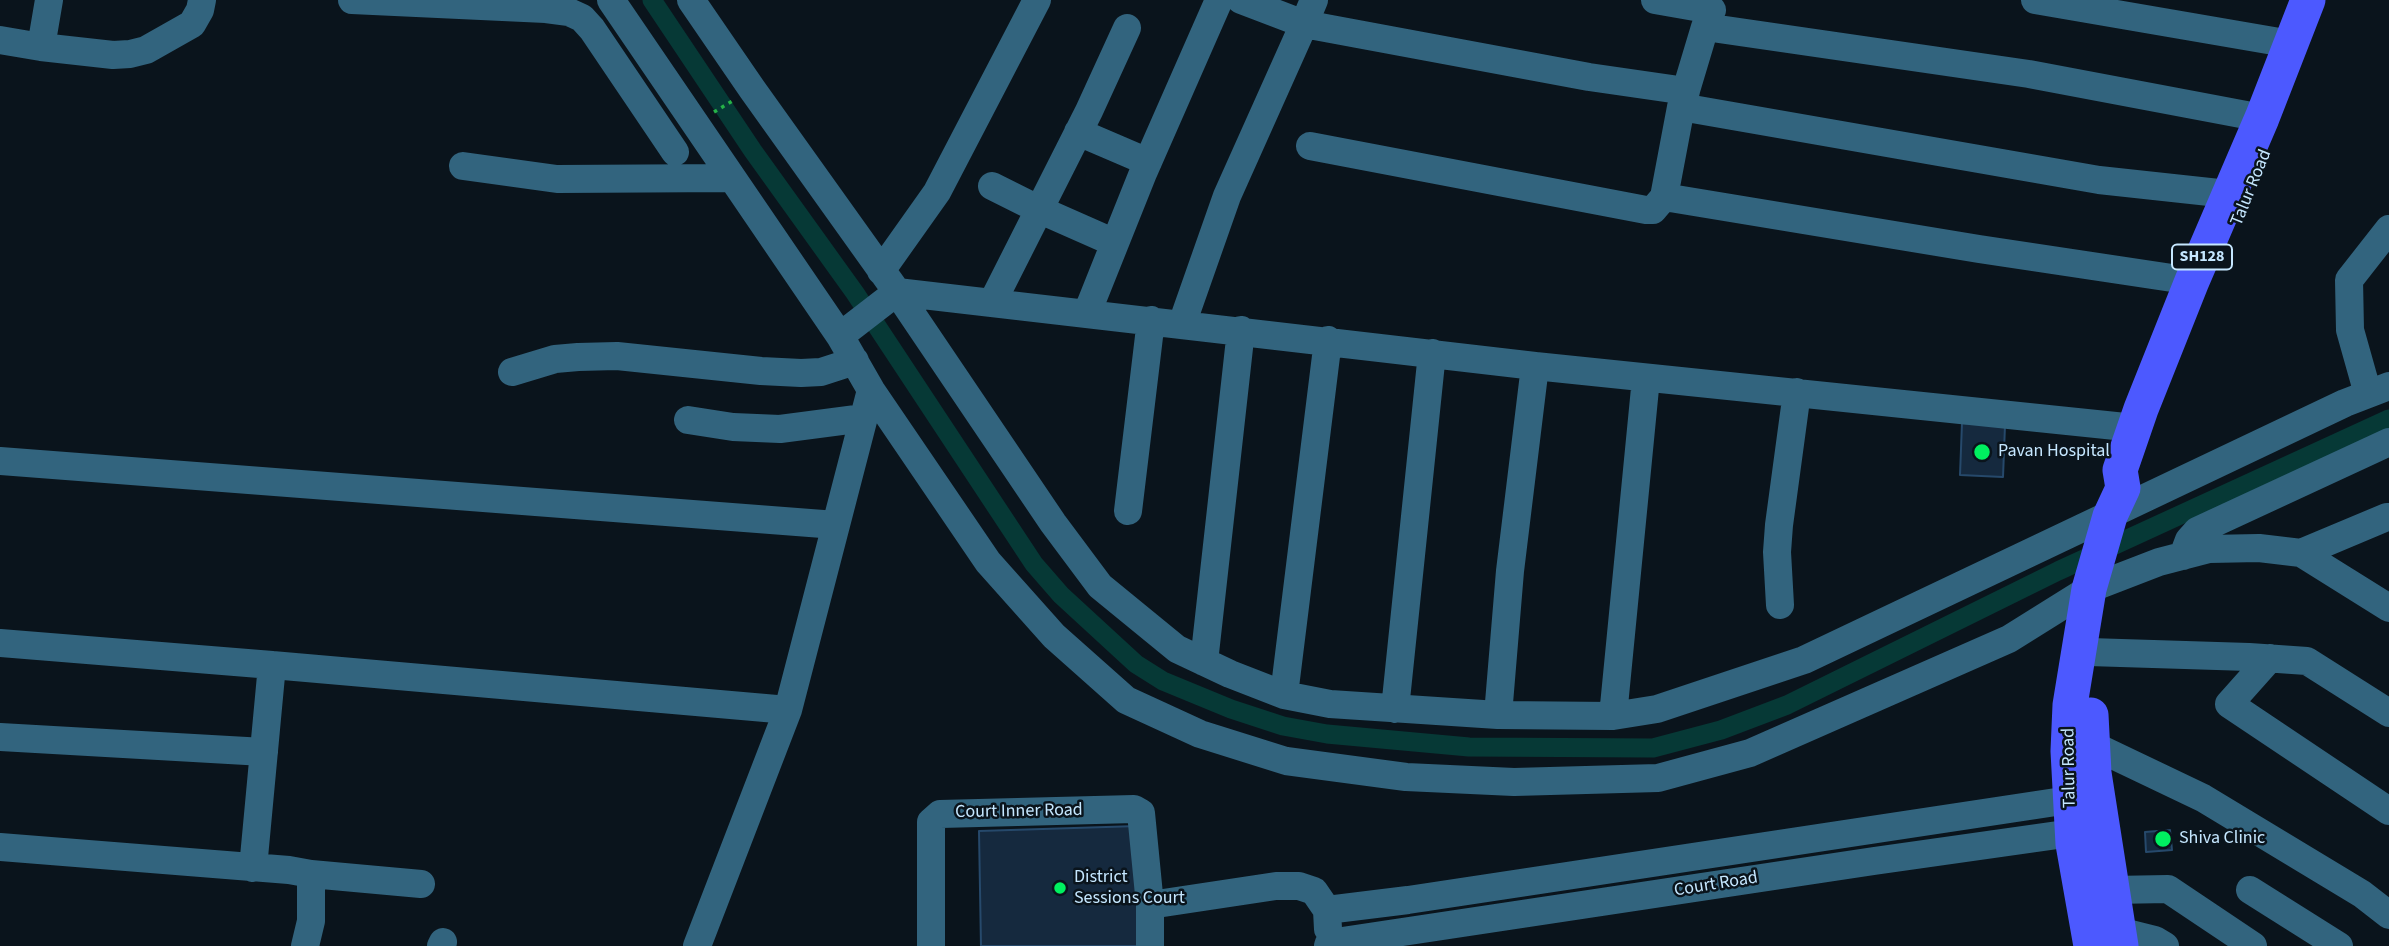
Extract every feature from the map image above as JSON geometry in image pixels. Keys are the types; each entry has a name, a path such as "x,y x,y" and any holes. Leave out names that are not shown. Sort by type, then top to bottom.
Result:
{"main road":[{"name":"Talur Road","path":"2117,502 2120,470 2135,428 2192,281 2262,118 2308,0"},
{"name":"Talur Road","path":"2111,941 2085,815 2070,705 2089,589 2117,502 2153,436 2326,0"},
{"name":"Talur Road","path":"2089,589 2092,745 2085,815 2112,890 2111,941"}],"street":[{"path":"41,47 48,0"},
{"path":"0,40 113,55 146,50 192,24 202,0"},
{"path":"352,0 569,12 582,18 675,152"},
{"path":"611,0 731,177 846,331 855,361 871,390 988,562 1054,636 1126,700 1200,734 1286,761 1406,777 1514,782 1658,778 1762,748 2009,639 2089,589 2159,562 2183,556 2209,550 2259,548 2301,553 2389,608"},
{"path":"691,0 887,288 1100,586 1177,649 1284,695 1330,704 1498,715 1613,716 1666,706 1804,660 2117,502 2378,390 2350,330 2349,280 2389,229"},
{"path":"846,331 887,288 1037,0"},
{"path":"1087,313 1148,162 1219,0"},
{"path":"1241,0 1309,12 1684,99 2099,180 2228,194"},
{"path":"1655,0 2262,118"},
{"path":"2035,0 2291,44"},
{"path":"1182,324 1227,196 1309,12"},
{"path":"1310,146 1653,210 1664,197 1684,99 1711,13"},
{"path":"992,303 1127,28"},
{"path":"1078,132 1148,162"},
{"path":"463,166 557,179 731,177"},
{"path":"992,186 1115,243"},
{"path":"1664,197 2192,281"},
{"path":"887,288 992,303 1535,366 2135,428"},
{"path":"1128,511 1151,320"},
{"path":"1204,662 1241,330"},
{"path":"1284,695 1328,341"},
{"path":"1395,709 1432,353"},
{"path":"512,372 555,359 578,357 617,356 761,372 801,373 821,372 855,361"},
{"path":"1498,715 1510,571 1535,366"},
{"path":"1613,716 1646,378"},
{"path":"698,946 788,710 871,390"},
{"path":"1780,605 1777,552 1779,525 1797,392"},
{"path":"688,420 733,427 780,429 864,418"},
{"path":"2183,556 2189,540 2197,531 2389,442"},
{"path":"0,461 836,525"},
{"path":"2301,553 2388,517"},
{"path":"0,643 788,710"},
{"path":"2089,652 2306,661 2389,713"},
{"path":"2270,658 2229,704 2389,811"},
{"path":"253,868 272,665"},
{"path":"0,737 264,752"},
{"path":"2092,745 2203,798 2361,894 2389,915"},
{"name":"Court Inner Road","path":"931,946 931,822 940,814 1134,809 1141,814 1150,905"},
{"name":"Court Road","path":"2085,815 1874,861 1329,945 1327,911 2085,815"},
{"path":"0,847 421,884"},
{"path":"305,946 312,921 312,874"},
{"path":"1150,946 1150,905 1276,886 1299,886 1314,891 1327,911"},
{"path":"2112,890 2168,889 2253,946"},
{"path":"2250,890 2339,946"},
{"path":"2111,941 2155,940 2165,946"}],"path":[{"path":"708,116 736,99"}],"building":[{"path":"1962,423 2005,425 2003,477 1960,475"},
{"name":"District Sessions Court","path":"1138,826 1140,946 981,946 979,831"},
{"path":"2170,830 2172,850 2146,852 2145,832"}],"waterway":[{"path":"652,0 753,151 855,293 1034,564 1061,595 1136,664 1163,681 1231,709 1283,726 1327,734 1469,747 1653,748 1721,730 1787,705 2058,571 2389,419"}],"place":[{"name":"Pavan Hospital","path":"1982,452"},
{"name":"Shiva Clinic","path":"2163,839"},
{"name":"District Sessions Court","path":"1060,888"}]}
